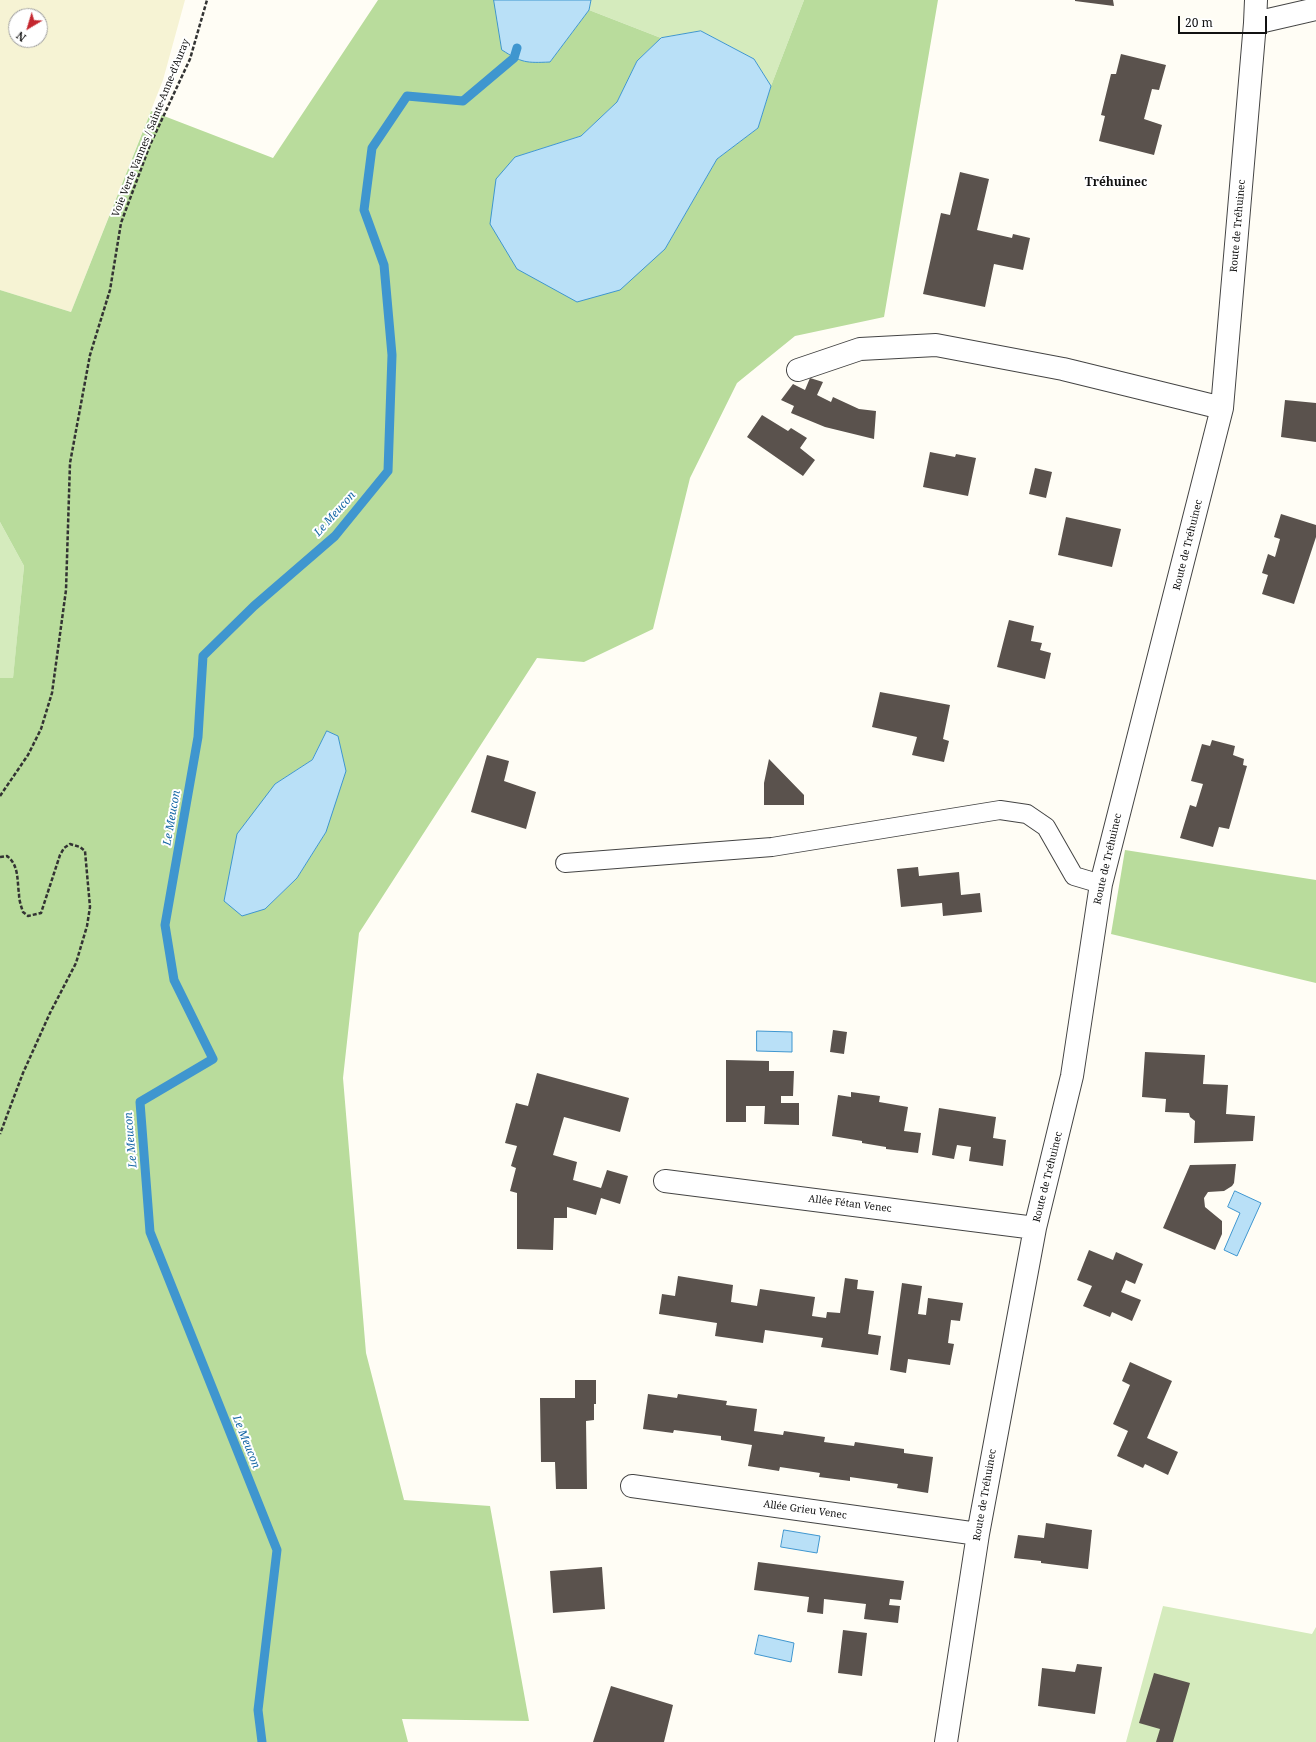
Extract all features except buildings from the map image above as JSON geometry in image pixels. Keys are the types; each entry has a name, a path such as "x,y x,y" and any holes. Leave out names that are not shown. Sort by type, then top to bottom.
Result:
{"street":[{"name":"Route de Tréhuinec","path":"946,1742 978,1534 1035,1228 1072,1076 1101,884 1222,408 1256,0"},
{"path":"1255,23 1316,9"},
{"path":"798,370 860,349 936,345 1063,369 1222,408"},
{"name":"Allée Fétan Venec","path":"665,1180 1035,1228"},
{"name":"Allée Grieu Venec","path":"632,1486 978,1534"}],"lane":[{"path":"565,863 772,847 1000,810 1027,814 1046,827 1074,876 1101,884"}],"path":[{"name":"Voie Verte Vannes / Sainte-Anne-d'Auray","path":"0,796 28,755 41,729 52,693 66,590 70,463 90,355 110,290 121,223 150,145 190,59 207,0"},
{"path":"0,857 7,856 16,868 19,896 23,912 28,916 41,913 60,855 64,848 70,844 80,847 85,852 90,907 87,926 76,963 50,1013 23,1074 0,1134"}],"shaded area":[{"path":"0,0 185,0 163,80 71,312 0,290"}],"green space":[{"path":"378,0 494,0 502,50 550,62 589,10 661,38 637,61 617,102 581,136 515,157 665,249 717,159 758,128 771,86 804,0 938,0 884,317 795,336 737,383 690,478 653,629 584,662 537,658 359,933 343,1078 366,1353 404,1500 490,1506 529,1721 402,1719 408,1742 0,1742 0,678 13,678 24,566 0,522 0,290 71,312 151,111 273,158","holes":["327,731 326,832 297,878 265,909 275,784 312,760"]},
{"path":"591,0 804,0 771,86 754,59 701,31 661,38 589,10"},
{"path":"0,522 24,566 13,679 0,678"},
{"path":"1125,850 1316,880 1316,983 1111,934"},
{"path":"1163,1606 1312,1634 1316,1627 1316,1742 1126,1742"}],"water":[{"path":"494,0 591,0 589,10 550,62 535,62 520,60 502,50"},
{"path":"701,31 754,59 771,86 758,128 717,159 665,249 620,290 577,302 517,269 490,224 496,179 515,157 581,136 617,102 637,61 661,38"},
{"path":"327,731 338,736 346,771 326,832 297,878 265,909 242,916 224,901 237,834 275,784 312,760"},
{"path":"757,1031 792,1032 792,1052 757,1051"},
{"path":"1235,1191 1261,1203 1237,1256 1224,1250 1240,1213 1228,1207"},
{"path":"784,1530 820,1536 817,1553 781,1547"},
{"path":"759,1635 794,1643 791,1662 755,1654"}],"waterway":[{"name":"Le Meucon","path":"262,1742 258,1710 277,1550 150,1232 140,1102 213,1059 174,980 165,925 198,737 203,656 254,606 335,536 388,471 392,355 384,265 364,210 372,148 407,96 463,101 514,58 517,48"}],"district":[{"name":"Tréhuinec","path":"1116,183"}]}
